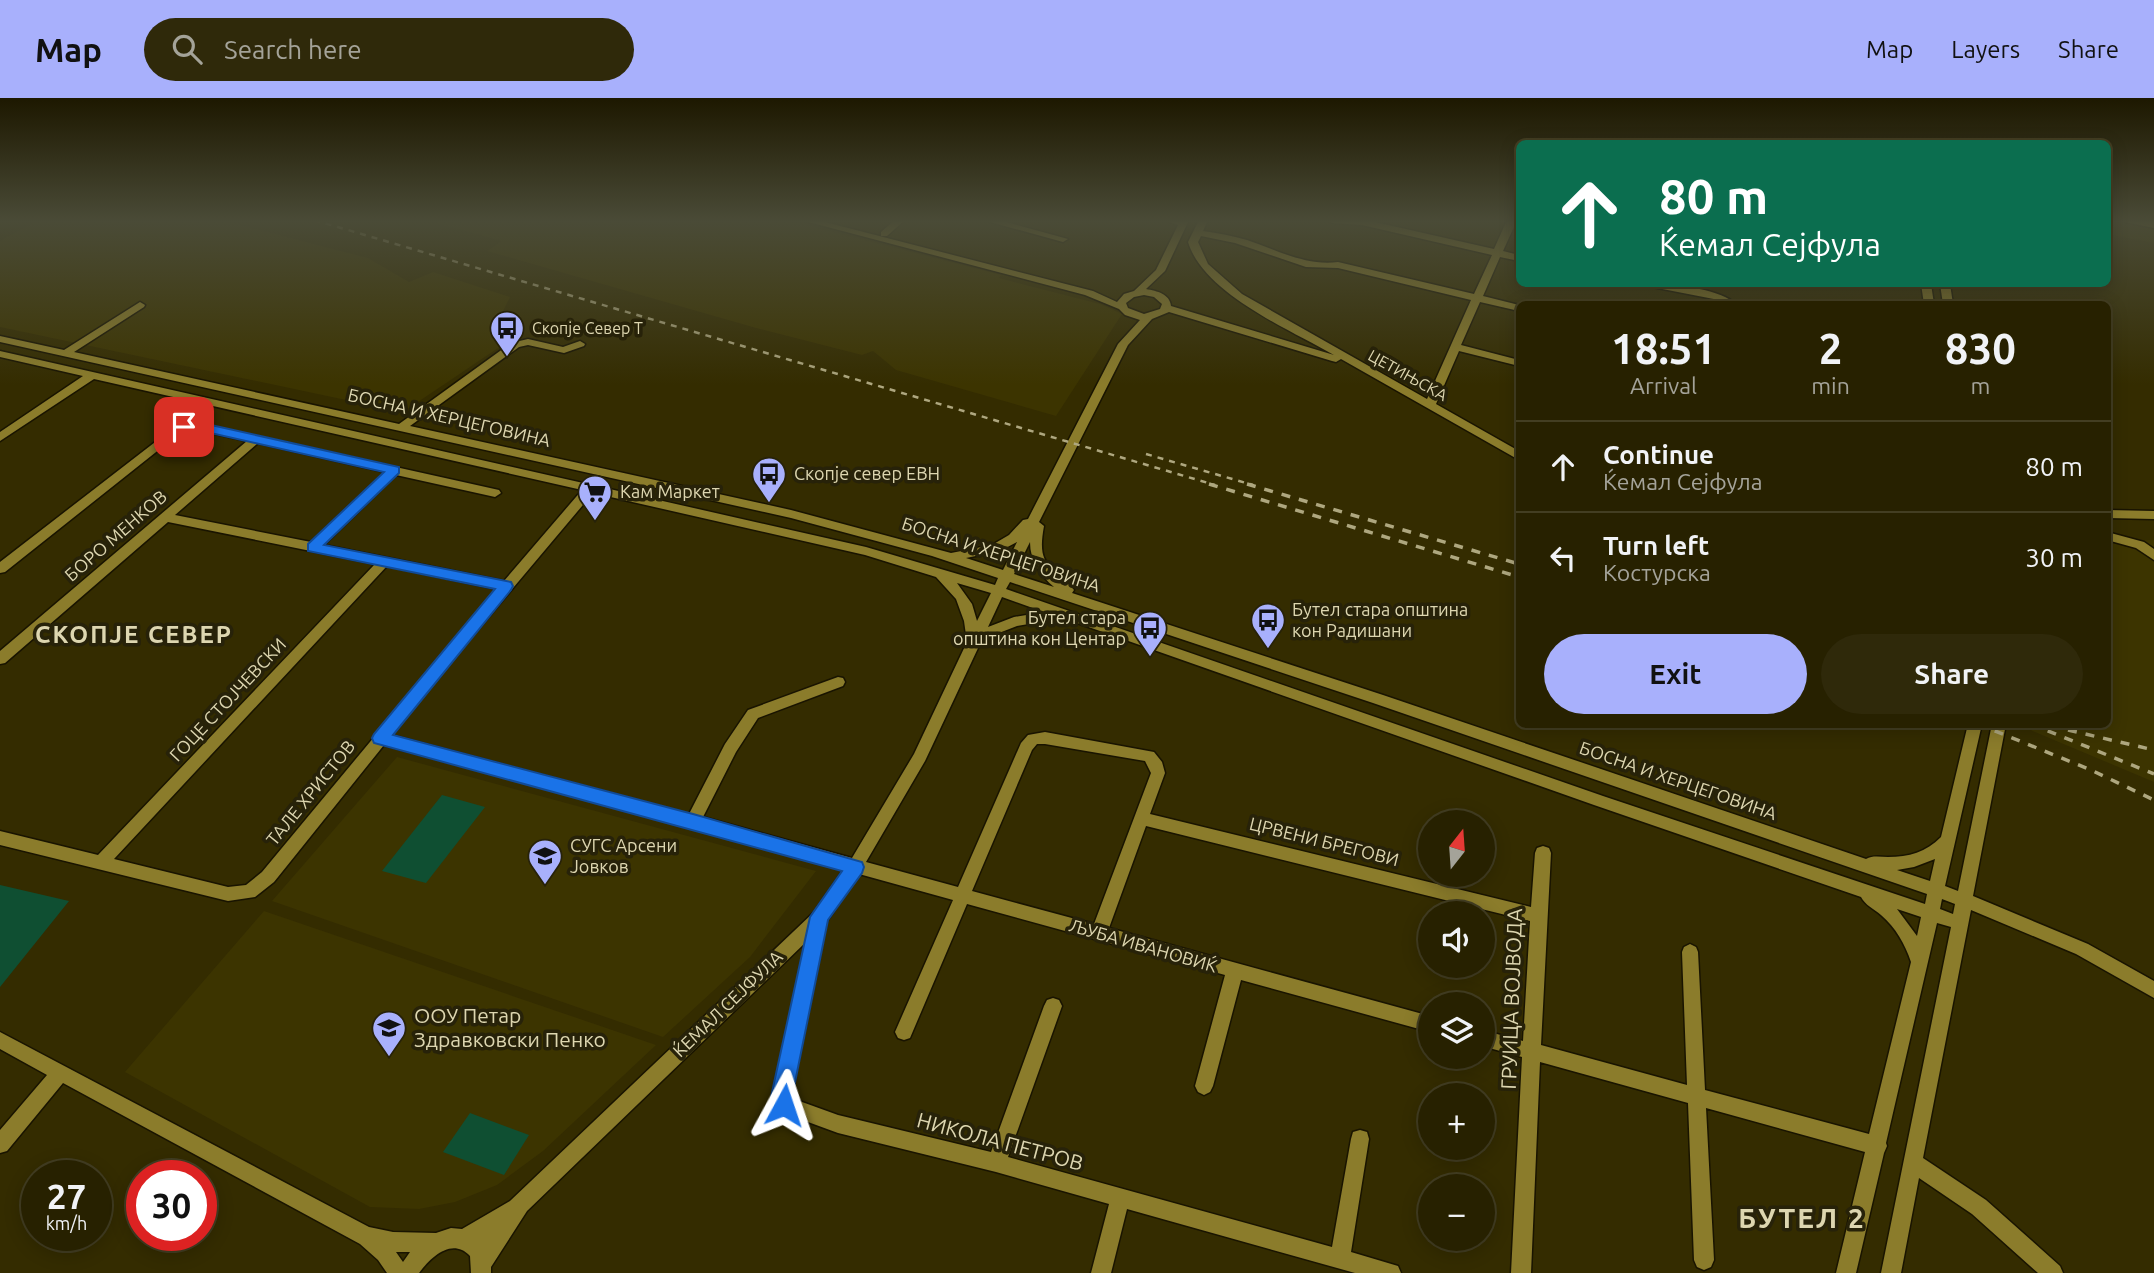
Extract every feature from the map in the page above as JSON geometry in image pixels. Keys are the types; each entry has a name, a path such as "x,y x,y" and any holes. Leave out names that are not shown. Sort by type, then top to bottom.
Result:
{"street":[{"path":"1030,275 1090,290 1161,297 1167,308"},
{"path":"1034,275 1090,290 1124,310 1151,317 1219,326"},
{"path":"1123,344 1124,310 1121,303 1155,275"},
{"path":"1160,275 1161,297"},
{"name":"ЦЕТИЊСКА","path":"1215,275 1238,296 1516,454"},
{"path":"1380,275 1516,306"},
{"path":"1430,405 1488,275"},
{"path":"1645,287 1702,301"},
{"path":"1667,287 1726,301"},
{"path":"66,354 140,304"},
{"path":"1089,604 1042,569 1036,557 1035,536 1046,501 1123,344 1151,317 1167,308 1219,326 1358,365"},
{"path":"1251,335 1270,332 1280,321"},
{"name":"БОСНА И ХЕРЦЕГОВИНА","path":"0,339 791,514 1008,574 1089,604 1964,900 2082,949 2154,990"},
{"path":"402,427 514,345 528,342 564,350 580,344"},
{"path":"1455,347 1516,362"},
{"name":"БОСНА И ХЕРЦЕГОВИНА","path":"0,354 772,528 936,572 999,591 1959,923"},
{"path":"0,437 92,375"},
{"path":"0,569 176,431 193,425 495,493"},
{"name":"БОРО МЕНКОВ","path":"0,659 256,439"},
{"path":"313,548 394,470"},
{"name":"ТАЛЕ ХРИСТОВ","path":"0,838 228,894 249,892 268,877 506,586 592,487"},
{"path":"936,553 972,554 1004,545 1023,531 1035,510 1046,501"},
{"name":"ЌЕМАЛ СЕЈФУЛА","path":"463,1238 520,1204 820,917 855,867 920,757 972,645 1046,501"},
{"path":"2111,514 2154,515"},
{"path":"165,517 506,586"},
{"path":"2111,537 2140,545 2154,556"},
{"name":"ГОЦЕ СТОЈЧЕВСКИ","path":"101,863 384,562"},
{"path":"936,572 956,589 965,602 970,616 972,645"},
{"path":"972,645 993,630 1018,620 1038,616 1079,619"},
{"path":"693,821 730,748 752,713 838,682"},
{"path":"1846,1273 1933,914 1974,728"},
{"path":"1891,1273 1998,728"},
{"name":"ЉУБА ИВАНОВИЌ","path":"380,738 693,821 1418,1021"},
{"path":"904,1032 1026,747 1033,739 1045,738 1149,756 1157,765 1158,774 1099,933"},
{"name":"ЦРВЕНИ БРЕГОВИ","path":"1140,818 1538,916"},
{"path":"1842,857 1889,864 1914,861 1939,850 1950,838"},
{"name":"ГРУИЦА ВОЈВОДА","path":"1521,1273 1543,853"},
{"path":"1851,887 1877,902 1896,919 1914,944 1920,967"},
{"name":"НИКОЛА ПЕТРОВ","path":"820,917 782,1097 784,1105 838,1124 996,1163 1391,1273"},
{"path":"1690,952 1704,1260"},
{"path":"1205,1086 1235,971"},
{"path":"996,1163 1053,1006"},
{"path":"0,1040 367,1237 393,1242 436,1242 463,1238 475,1244 482,1267"},
{"path":"1495,1041 1878,1146"},
{"path":"0,1144 60,1073"},
{"path":"1340,1257 1360,1139"},
{"path":"1913,1163 1979,1207 2053,1273"},
{"path":"1101,1273 1120,1198"},
{"name":"ЌЕМАЛ СЕЈФУЛА","path":"482,1267 520,1204"},
{"path":"367,1237 399,1273"},
{"path":"408,1273 416,1259 436,1242"}],"shaded area":[{"path":"0,275 397,275 409,282 426,275 442,275 510,297 503,311 525,330 403,412 0,327"},
{"path":"570,275 1000,275 999,278 1100,304 1122,314 1056,416 896,370 873,351 862,355"},
{"path":"2154,540 2154,782 2028,729 2111,728 2111,541"},
{"name":"СУГС Арсени Јовков","path":"397,757 816,871 750,957 663,1037 272,901"},
{"name":"ООУ Петар Здравковски Пенко","path":"264,911 656,1045 543,1151 497,1185 455,1202 419,1209 370,1207 125,1072"}],"green space":[{"path":"442,795 485,807 426,883 382,871"},
{"path":"0,885 69,901 0,987"},
{"path":"470,1113 529,1135 504,1175 443,1152"}],"railway":[{"path":"500,275 1215,485"},
{"path":"1146,454 1253,485"},
{"path":"1209,484 1516,576"},
{"path":"1247,484 1516,563"},
{"path":"1988,728 2091,770 2154,800"},
{"path":"2041,728 2154,774"},
{"path":"2068,730 2154,750"}],"place":[{"name":"Скопје Север Т","path":"507,358"},
{"name":"Скопје север ЕВН","path":"769,504"},
{"name":"Кам Маркет","path":"595,522"},
{"name":"Бутел стара општина кон Радишани","path":"1268,650"},
{"name":"Бутел стара општина кон Центар","path":"1150,658"},
{"name":"СУГС Арсени Јовков","path":"545,886"},
{"name":"ООУ Петар Здравковски Пенко","path":"389,1058"}],"district":[{"name":"СКОПЈЕ СЕВЕР","path":"134,635"},
{"name":"БУТЕЛ 2","path":"1802,1218"}],"route":[{"path":"184,427 193,425 394,470 313,548 506,586 380,738 855,867 820,917 782,1097 784,1105"}]}
